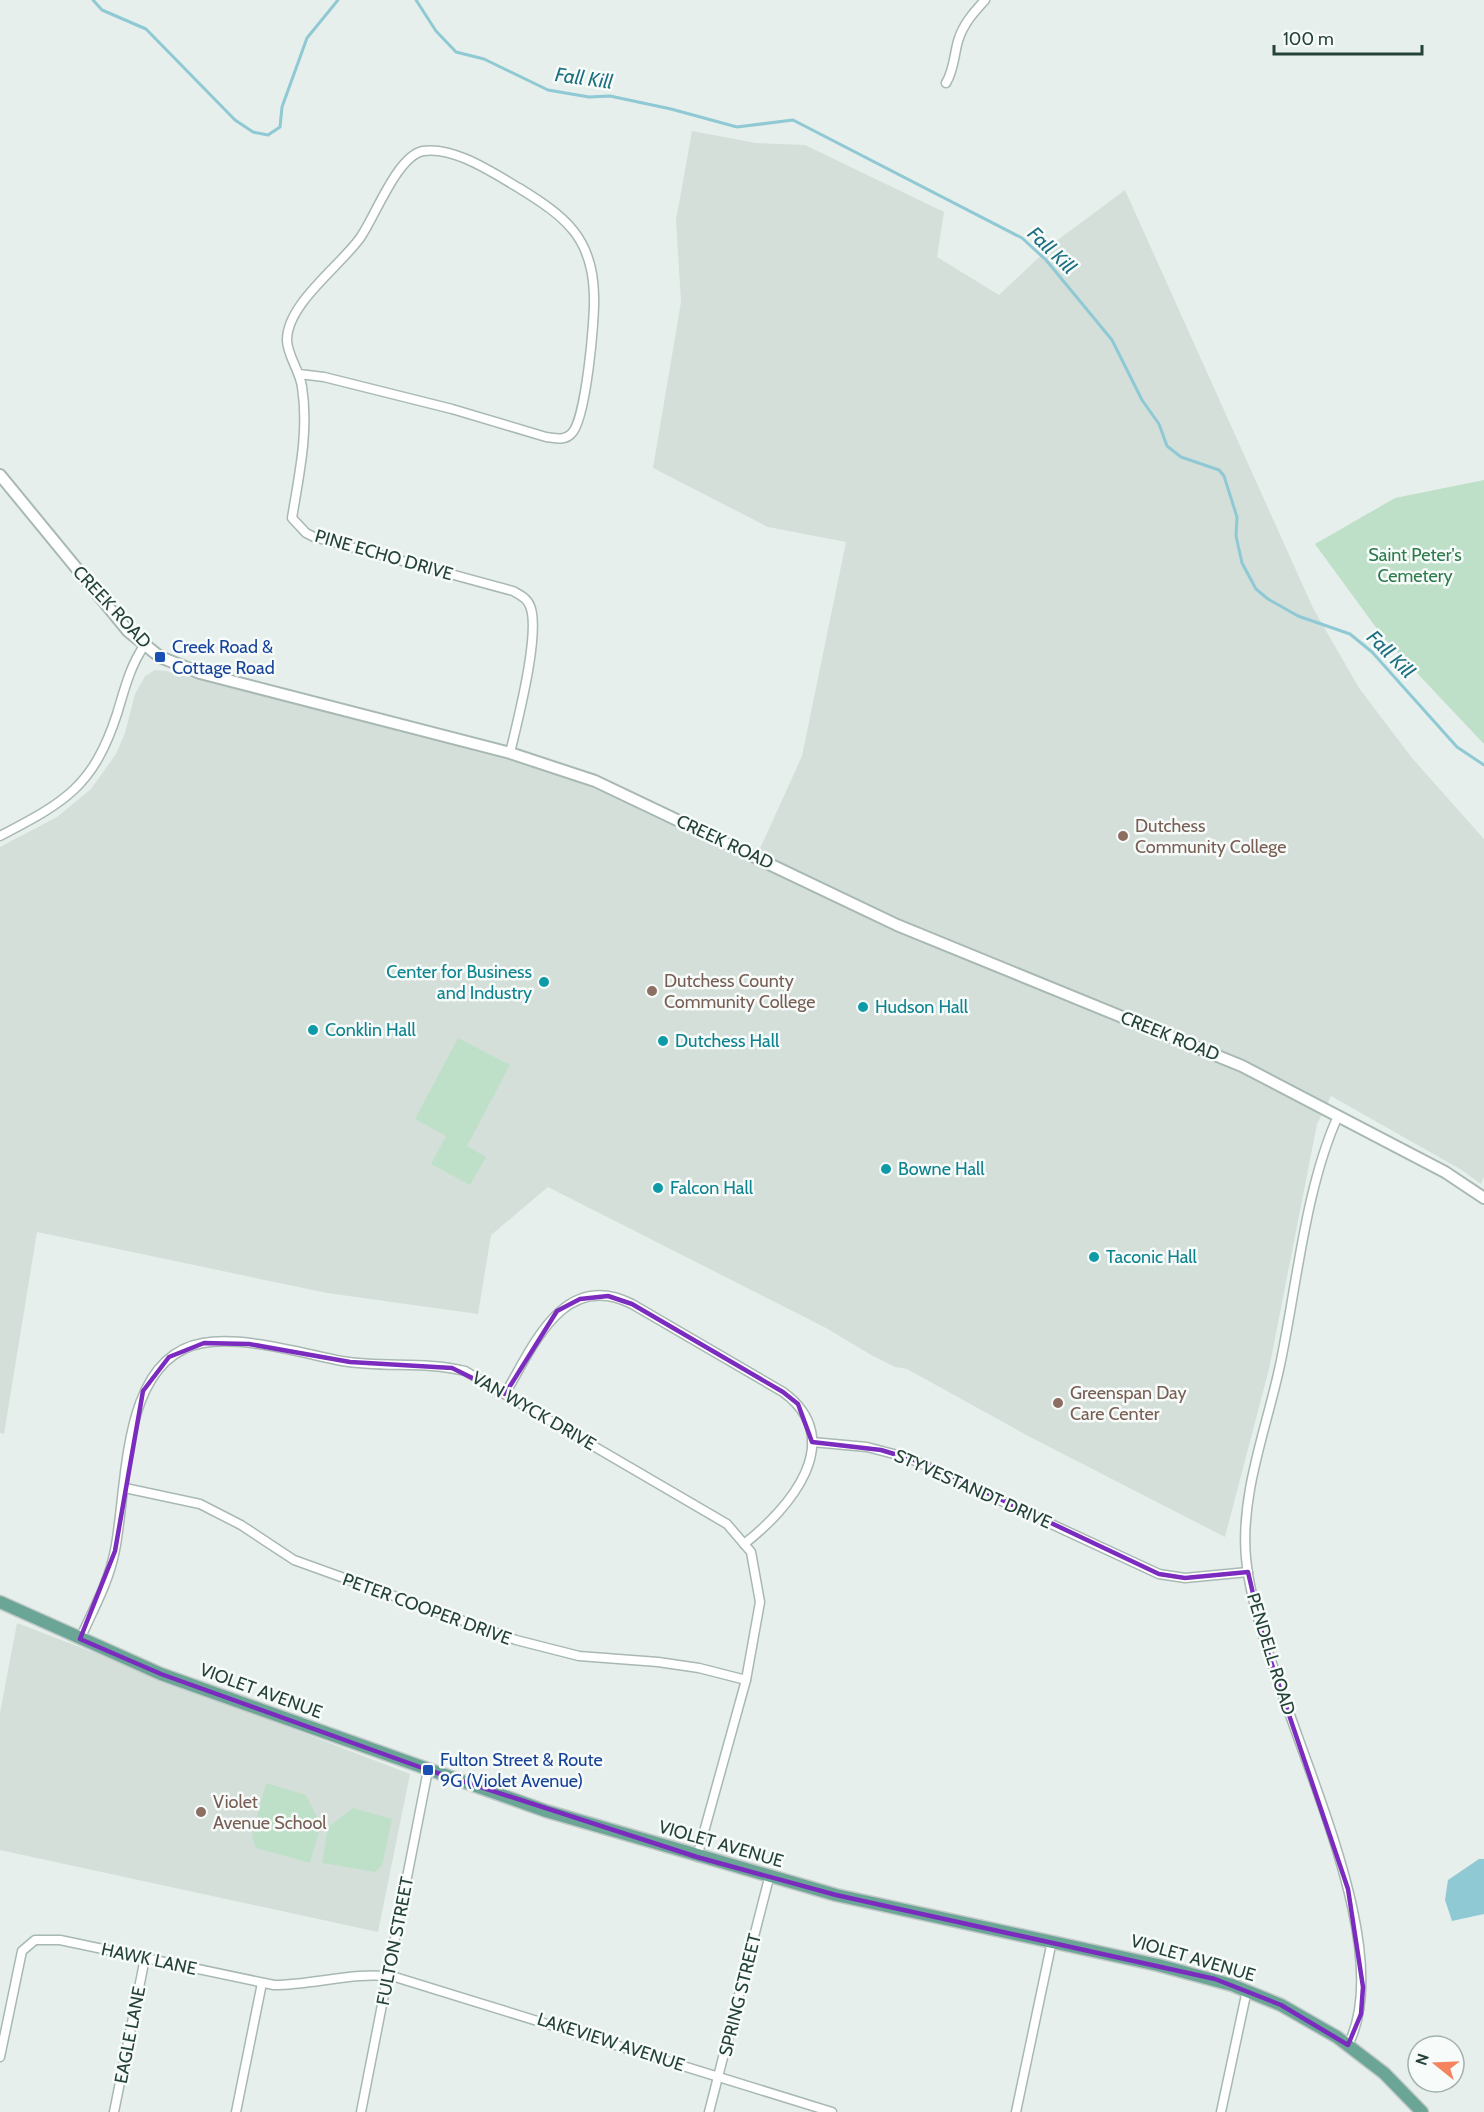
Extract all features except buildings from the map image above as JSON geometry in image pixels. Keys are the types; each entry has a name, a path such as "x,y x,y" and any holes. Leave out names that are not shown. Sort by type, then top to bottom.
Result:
{"main road":[{"name":"VIOLET AVENUE","path":"0,1602 161,1674 546,1811 769,1878 836,1895 1197,1974 1247,1990 1298,2014 1348,2045 1384,2073 1422,2112"}],"street":[{"path":"946,83 951,75 958,39 967,20 985,0"},
{"path":"437,151 459,157 544,203 573,227 591,260 594,277 591,334 582,405 575,430 561,439 546,437 452,409 324,377 299,374 287,340 293,318 360,238 399,172 410,159 421,152 437,151"},
{"name":"PINE ECHO DRIVE","path":"299,374 305,428 292,518 296,523 314,537 513,591 527,600 531,607 533,623 526,678 510,753"},
{"name":"CREEK ROAD","path":"0,475 95,593 144,646 170,661 209,675 510,753 561,768 603,784 897,926 1211,1052 1445,1172 1484,1198"},
{"path":"0,836 58,803 88,777 108,740 131,669 144,646"},
{"name":"PENDELL ROAD","path":"1338,1116 1318,1174 1245,1528 1248,1572 1264,1641 1348,1889 1363,1987 1361,2014 1348,2045"},
{"path":"505,1394 543,1329 557,1311 580,1299 608,1296 632,1304 791,1398 803,1412 812,1443 811,1462 795,1492 767,1526 744,1544"},
{"name":"VAN WYCK DRIVE","path":"80,1639 109,1575 136,1414 143,1391 154,1371 169,1357 204,1343 249,1344 350,1362 452,1368 465,1371 727,1524 744,1544 753,1562 760,1602 758,1627 746,1680 697,1857"},
{"name":"STYVESTANDT DRIVE","path":"812,1443 867,1447 909,1458 1159,1574 1185,1578 1248,1572"},
{"name":"PETER COOPER DRIVE","path":"125,1488 200,1504 241,1525 276,1550 312,1568 516,1640 579,1656 658,1662 699,1668 746,1680"},
{"name":"FULTON STREET","path":"361,2112 428,1770"},
{"name":"SPRING STREET","path":"709,2112 769,1878"},
{"name":"HAWK LANE","path":"0,2057 18,1962 28,1945 35,1940 60,1940 262,1983 303,1985 364,1974 388,1976"},
{"path":"1016,2112 1052,1941"},
{"name":"EAGLE LANE","path":"114,2112 145,1958"},
{"name":"LAKEVIEW AVENUE","path":"388,1976 512,2011 832,2112"},
{"path":"236,2112 262,1983"},
{"path":"1221,2112 1247,1990"}],"highlighted area":[{"path":"608,1296 632,1304 783,1392 798,1404 812,1442 881,1450 924,1463 1159,1574 1185,1578 1248,1572 1264,1641 1348,1889 1363,1987 1361,2014 1348,2045 1281,2005 1215,1979 836,1895 697,1857 428,1770 161,1674 80,1639 115,1551 143,1391 169,1357 204,1343 249,1344 350,1362 452,1368 505,1394 557,1311 580,1299"}],"shaded area":[{"name":"Dutchess Community College","path":"692,131 756,143 805,145 944,212 937,257 999,295 1055,242 1125,190 1313,608 1359,688 1412,758 1484,839 1484,1177 1481,1184 1460,1169 1331,1096 1317,1124 1269,1369 1225,1537 1030,1437 907,1369 895,1367 871,1355 828,1329 548,1187 491,1235 478,1314 327,1293 37,1232 4,1434 0,1433 0,847 57,817 91,789 116,754 125,733 135,694 145,676 155,670 166,671 546,770 595,789 753,864 802,756 846,542 768,527 653,468 681,302 676,220"},
{"name":"Violet Avenue School","path":"17,1623 410,1774 378,1932 0,1850 0,1713"}],"green space":[{"name":"Saint Peter's Cemetery","path":"1484,480 1484,744 1383,637 1315,544 1395,498"},
{"path":"458,1038 510,1065 467,1146 486,1157 470,1185 431,1164 446,1136 415,1119"},
{"path":"266,1783 306,1795 321,1825 310,1863 256,1848 252,1836"},
{"path":"353,1808 392,1819 382,1866 375,1872 322,1863 328,1827"}],"water":[{"path":"1479,1859 1484,1859 1484,1914 1452,1921 1445,1900 1448,1880"}],"waterway":[{"name":"Fall Kill","path":"93,0 102,10 146,29 235,120 253,132 268,135 280,127 282,107 307,38 338,0"},
{"name":"Fall Kill","path":"416,0 436,31 456,52 484,59 548,90 589,97 610,96 671,109 737,127 793,120 1022,238 1046,260 1112,340 1142,400 1159,424 1167,446 1181,457 1219,470 1224,476 1237,517 1236,536 1242,563 1256,589 1268,599 1298,616 1350,634 1372,652 1457,747 1484,765"}],"place":[{"name":"Creek Road & Cottage Road","path":"160,657"},
{"name":"Dutchess Community College","path":"1123,836"},
{"name":"Center for Business and Industry","path":"544,982"},
{"name":"Dutchess County Community College","path":"652,991"},
{"name":"Hudson Hall","path":"863,1007"},
{"name":"Conklin Hall","path":"313,1030"},
{"name":"Dutchess Hall","path":"663,1041"},
{"name":"Bowne Hall","path":"886,1169"},
{"name":"Falcon Hall","path":"658,1188"},
{"name":"Taconic Hall","path":"1094,1257"},
{"name":"Greenspan Day Care Center","path":"1058,1403"},
{"name":"Fulton Street & Route 9G (Violet Avenue)","path":"428,1770"},
{"name":"Violet Avenue School","path":"201,1812"}]}
